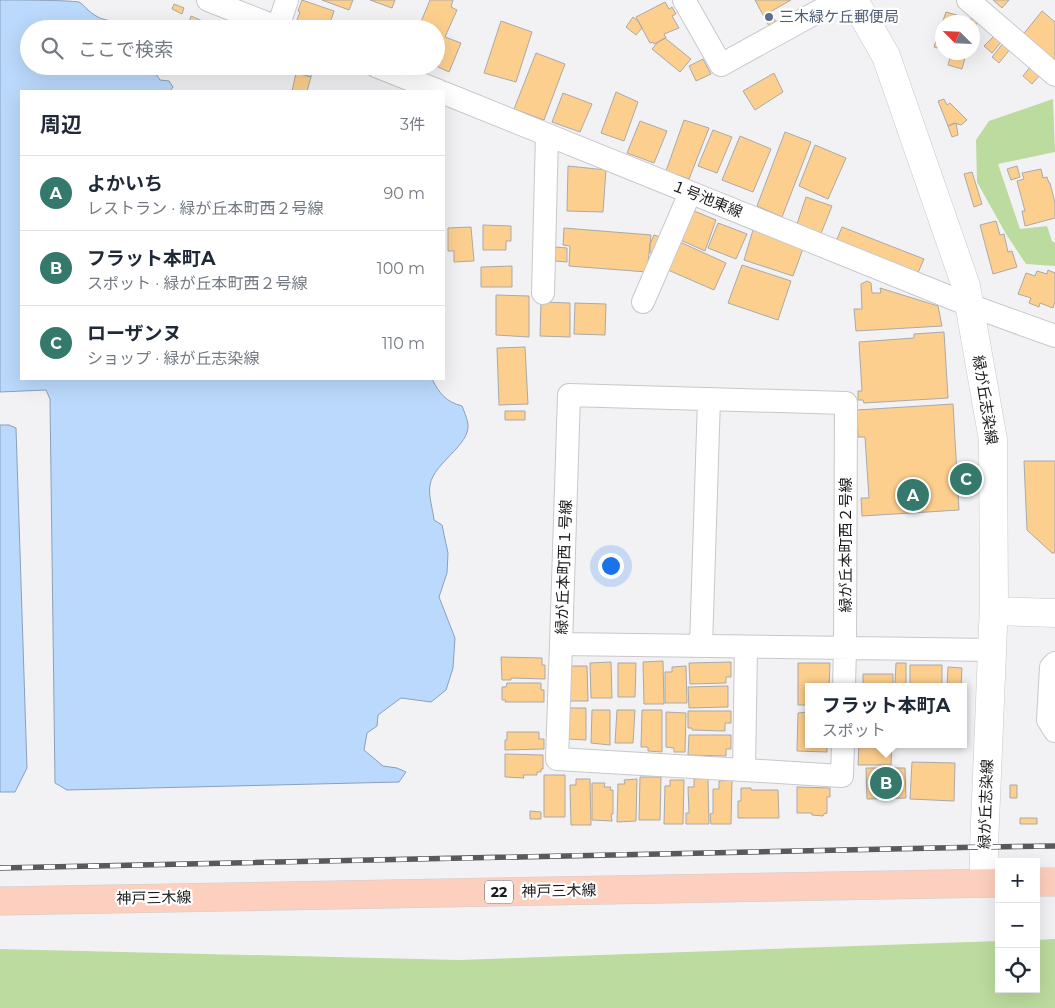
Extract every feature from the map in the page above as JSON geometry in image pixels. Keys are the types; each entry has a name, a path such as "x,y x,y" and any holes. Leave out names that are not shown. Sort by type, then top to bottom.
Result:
{"main road":[{"path":"1040,882 1055,882"},
{"name":"神戸三木線","path":"0,901 991,883"}],"street":[{"path":"208,0 259,20"},
{"path":"282,20 287,0"},
{"path":"684,0 721,65 839,0"},
{"name":"緑が丘志染線","path":"854,0 886,56 966,286 993,440 994,611 984,847 991,883"},
{"path":"968,0 1055,76"},
{"path":"399,75 436,90"},
{"name":"１号池東線","path":"445,93 970,305 1053,331"},
{"path":"543,293 547,135"},
{"path":"643,302 690,193"},
{"name":"緑が丘本町西１号線","path":"846,403 569,395 561,644 993,650"},
{"path":"701,646 709,399"},
{"name":"緑が丘本町西２号線","path":"844,683 846,403"},
{"path":"994,611 1055,613"},
{"path":"561,644 557,759 842,776 843,748"},
{"path":"744,770 746,647"},
{"path":"1055,663 1051,667 1048,720 1055,731"}],"green space":[{"path":"1053,99 1055,152 998,164 1020,229 1047,226 1052,241 1055,243 1055,266 1026,264 1006,234 977,182 976,140 989,121"},
{"path":"1055,939 1055,1008 0,1008 0,949 459,960 995,941 995,993 1040,993 1040,940"}],"water":[{"path":"0,0 79,2 95,15 105,20 20,20 20,75 157,75 160,80 169,81 173,87 171,90 20,90 20,380 432,380 437,389 444,396 462,406 468,424 467,432 458,447 438,469 430,485 434,520 442,525 448,553 447,573 439,597 455,638 453,668 446,690 431,702 401,698 378,715 377,726 367,733 364,750 383,766 397,768 406,772 399,782 67,790 55,783 50,399 46,390 0,392"},
{"path":"0,425 9,425 16,428 27,768 15,792 0,792"}],"building":[{"path":"302,0 334,11 331,20 297,20 300,12 298,11"},
{"path":"322,0 353,0 349,10"},
{"path":"370,0 395,0 392,8"},
{"path":"430,0 453,0 451,7 457,10 445,37 445,20 422,20"},
{"name":"三木緑ケ丘郵便局","path":"755,0 791,0 770,12 776,22 769,26"},
{"path":"993,0 1009,0 1002,8"},
{"path":"665,2 669,9 672,7 676,14 672,16 679,28 664,34 666,38 654,44 653,42 650,43 636,17"},
{"path":"174,4 184,8 182,14 172,9"},
{"path":"1042,11 1055,22 1055,65 1021,37"},
{"path":"946,12 956,15 945,15"},
{"path":"191,16 200,20 190,20"},
{"path":"633,17 642,28 636,35 626,27"},
{"path":"501,21 532,32 516,82 484,73"},
{"path":"995,35 1002,41 992,53 984,46"},
{"path":"445,37 461,43 449,72 445,70"},
{"path":"665,38 691,59 680,72 652,49"},
{"path":"1004,42 1011,48 999,63 992,57"},
{"path":"536,53 565,64 544,120 514,109"},
{"path":"703,59 711,74 696,81 689,66"},
{"path":"949,60 964,60 962,69 948,65"},
{"path":"1030,67 1040,75 1032,84 1023,76"},
{"path":"774,73 783,92 755,110 743,91"},
{"path":"296,75 311,77 307,90 292,90"},
{"path":"616,92 638,102 624,141 601,133"},
{"path":"563,93 592,104 580,132 552,122"},
{"path":"944,99 947,105 950,103 967,120 961,125 954,123 948,126 938,101"},
{"path":"684,120 709,128 689,179 666,171"},
{"path":"640,121 667,131 654,163 627,153"},
{"path":"956,123 958,135 952,137 948,126"},
{"path":"713,130 732,137 717,173 698,166"},
{"path":"785,132 811,142 782,217 757,206"},
{"path":"740,136 771,149 753,192 722,180"},
{"path":"815,145 846,158 828,199 799,186"},
{"path":"568,166 606,170 603,212 567,211"},
{"path":"1017,166 1020,177 1011,180 1007,169"},
{"path":"1041,169 1043,178 1047,177 1050,183 1055,203 1055,218 1025,226 1022,211 1025,211 1017,181 1024,179 1022,173"},
{"path":"972,172 982,204 974,207 964,174"},
{"path":"806,197 832,206 820,236 796,227"},
{"path":"687,208 716,220 705,251 674,237"},
{"path":"996,221 1000,235 1004,234 1008,252 1012,251 1017,267 993,274 980,225"},
{"path":"718,223 747,234 736,259 708,248"},
{"path":"483,225 511,226 511,241 506,241 506,250 483,250"},
{"path":"471,227 474,261 454,262 454,251 448,251 448,228"},
{"path":"842,227 924,259 917,275 835,244"},
{"path":"564,228 651,235 647,272 569,266 570,246 563,245"},
{"path":"753,230 804,246 793,276 744,260"},
{"path":"654,235 663,238 656,255 650,253 650,244"},
{"path":"680,242 726,263 714,290 668,270"},
{"path":"555,247 567,248 567,262 555,261"},
{"path":"742,265 791,281 778,320 728,303"},
{"path":"512,266 512,287 481,287 481,267"},
{"path":"1048,270 1055,273 1055,302 1053,308 1040,303 1039,307 1029,303 1031,298 1018,294 1026,273 1035,276 1037,271 1047,274"},
{"path":"867,281 871,283 872,293 881,293 880,288 938,306 942,326 856,331 854,309 862,309 861,284"},
{"path":"496,295 529,296 529,337 496,335"},
{"path":"541,302 570,303 570,337 540,336"},
{"path":"575,303 606,304 605,335 574,334"},
{"path":"944,332 948,398 864,403 863,400 858,400 858,391 862,391 859,342 914,338 914,334"},
{"path":"525,347 528,404 499,405 497,348"},
{"path":"953,404 959,510 862,516 861,498 869,498 865,437 858,437 857,410"},
{"path":"505,411 525,411 525,420 505,420"},
{"path":"1024,461 1055,461 1055,553 1052,553 1027,530"},
{"path":"501,657 542,658 542,665 545,665 545,679 511,678 511,680 502,680"},
{"path":"663,661 664,704 644,704 643,662"},
{"path":"611,662 612,698 591,698 590,663"},
{"path":"731,662 731,677 726,677 726,683 690,684 689,663"},
{"path":"618,663 636,663 635,697 618,697"},
{"path":"798,663 830,663 829,683 805,683 805,705 798,705"},
{"path":"896,663 906,663 906,683 895,683"},
{"path":"910,665 942,665 942,683 910,683"},
{"path":"568,666 587,666 588,701 569,701"},
{"path":"686,666 687,703 665,703 665,672 672,672 672,667"},
{"path":"948,667 962,668 961,683 947,683"},
{"path":"863,674 893,674 893,683 863,683"},
{"path":"507,683 541,683 541,690 544,690 544,702 505,702 506,700 502,700 502,687 506,687"},
{"path":"728,686 728,707 689,708 688,687"},
{"path":"569,708 586,708 586,740 567,739"},
{"path":"592,710 610,710 610,745 591,743"},
{"path":"617,710 635,710 633,743 615,743"},
{"path":"642,710 662,710 662,752 648,751 648,747 641,747"},
{"path":"688,711 731,711 731,723 725,723 725,731 692,730 692,728 688,728"},
{"path":"666,712 686,713 685,752 674,752 674,748 666,747"},
{"path":"805,712 805,748 827,748 827,752 797,751 798,713"},
{"path":"507,732 539,732 539,739 544,739 544,749 505,750"},
{"path":"689,735 731,735 731,749 726,749 726,756 688,755"},
{"path":"859,748 892,748 891,765 858,765"},
{"path":"505,754 543,755 543,769 541,769 541,772 537,772 537,775 523,775 524,778 505,777"},
{"path":"912,762 955,763 954,801 910,799"},
{"path":"866,768 905,768 906,798 867,799"},
{"path":"544,775 565,775 565,817 544,817"},
{"path":"640,777 661,777 660,820 639,820"},
{"path":"708,778 709,824 686,824 686,813 689,813 688,787 694,787 694,779"},
{"path":"576,779 590,779 591,825 571,825 570,785 576,785"},
{"path":"637,779 636,821 617,822 618,784 625,784 624,780"},
{"path":"670,780 684,780 683,824 664,824 665,786 670,786"},
{"path":"732,780 731,824 711,824 710,814 713,813 713,789 719,789 719,781"},
{"path":"592,783 605,783 604,787 611,787 610,790 613,790 612,821 592,820"},
{"path":"1010,785 1017,785 1017,798 1010,798"},
{"path":"797,787 830,788 830,797 827,797 827,813 823,816 812,815 812,813 797,813"},
{"path":"741,788 778,790 779,818 738,818 738,801 741,801"},
{"path":"530,811 541,812 541,819 530,819"},
{"path":"1020,818 1037,818 1037,824 1020,824"}],"railway":[{"path":"0,868 1055,846"}],"place":[{"name":"三木緑ケ丘郵便局","path":"769,17"},
{"name":"ローザンヌ","path":"966,479"},
{"name":"よかいち","path":"913,495"},
{"name":"フラット本町A","path":"886,783"}]}
